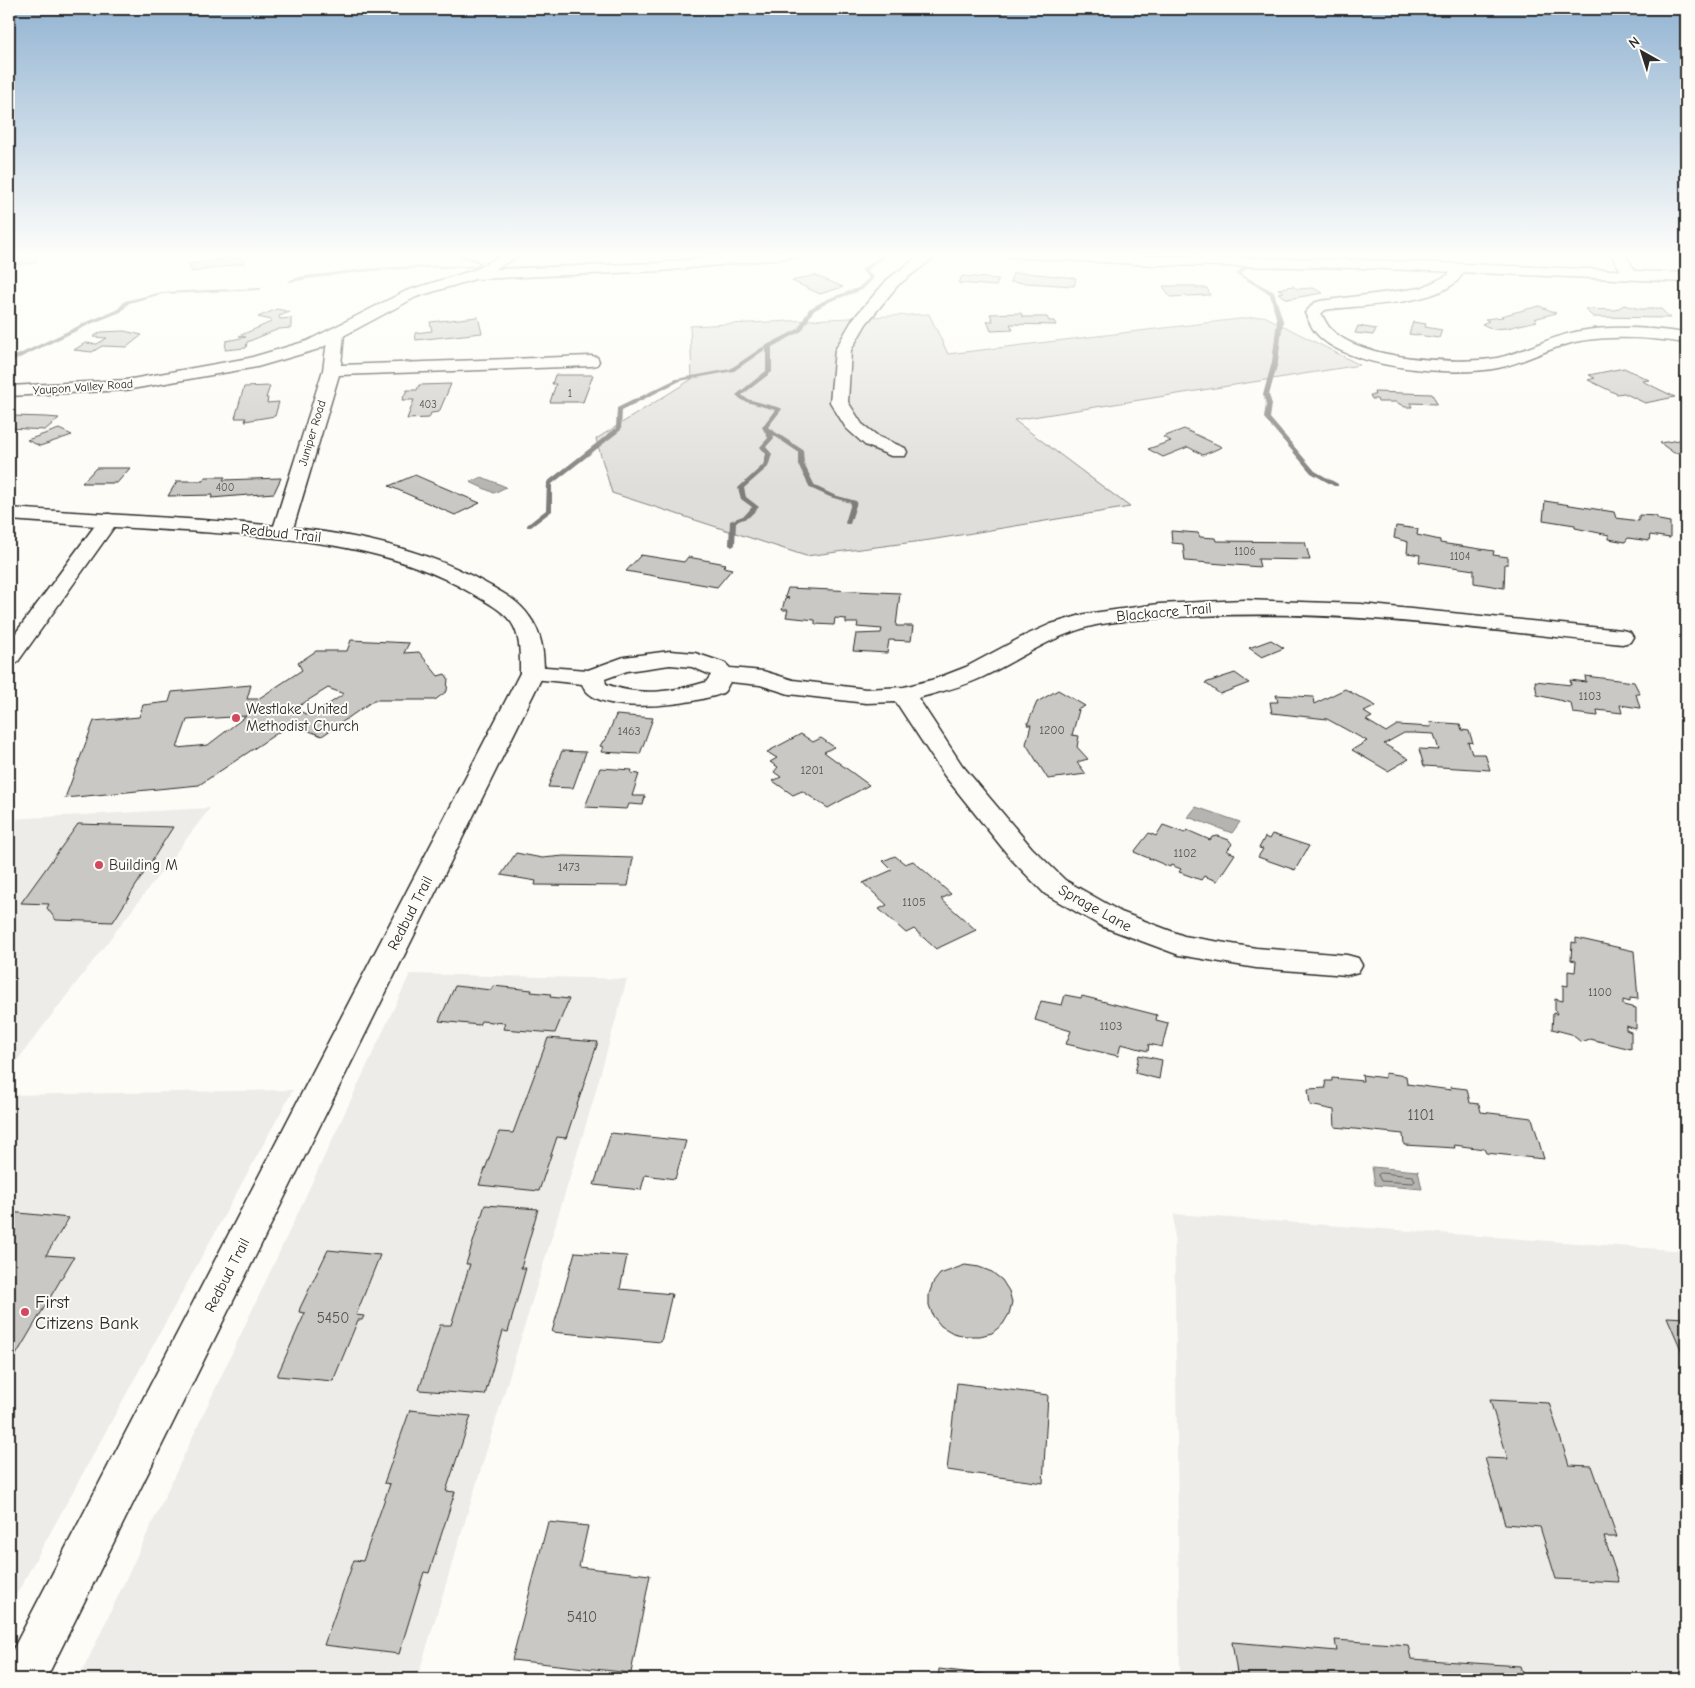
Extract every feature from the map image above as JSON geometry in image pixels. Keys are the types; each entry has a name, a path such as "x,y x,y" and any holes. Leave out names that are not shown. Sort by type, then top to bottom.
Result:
{"street":[{"name":"Yaupon Valley Road","path":"9,391 126,385 252,363 313,345 340,332"},
{"path":"853,332 843,350 839,402 855,428 872,441 898,452"},
{"path":"1322,332 1367,355 1408,364 1446,367 1496,363 1550,342 1580,336 1639,334 1686,338"},
{"name":"Juniper Road","path":"282,532 332,370 336,334"},
{"path":"332,370 591,361"},
{"name":"Redbud Trail","path":"9,514 282,532 332,538 379,549 435,566 476,584 504,603 524,624 532,645 532,673 22,1679"},
{"path":"9,658 109,520"},
{"name":"Blackacre Trail","path":"532,673 592,677 624,664 670,658 695,660 717,668 723,674 763,678 788,686 837,694 866,696 904,694 943,684 974,672 1059,629 1093,619 1159,610 1246,607 1362,611 1622,637"},
{"path":"592,677 596,688 610,694 642,700 671,699 715,687 723,674"},
{"name":"Sprage Lane","path":"904,694 922,725 957,774 1022,854 1056,887 1110,919 1178,945 1256,958 1347,965"}],"shaded area":[{"path":"690,332 937,332 948,354 1133,332 1295,332 1360,365 1014,420 1130,507 930,540 806,556 612,493 596,439 692,379"},
{"path":"210,808 9,1071 9,819"},
{"path":"410,974 627,979 591,1108 417,1679 79,1679"},
{"path":"293,1090 9,1608 9,1095"},
{"path":"1174,1214 1686,1251 1686,1679 1180,1679"}],"water":[{"path":"482,477 506,487 494,493 470,482"},
{"path":"1196,807 1240,822 1232,833 1188,817"},
{"path":"1372,1167 1418,1171 1422,1189 1375,1185"}],"building":[{"path":"101,332 127,332 142,335 127,347 102,346 92,352 74,350 85,343 97,344 107,338 93,337"},
{"path":"249,332 272,332 247,342 246,348 225,350 226,341 246,337 239,336"},
{"path":"482,332 482,333 416,340 415,333"},
{"path":"1356,332 1375,332 1373,335"},
{"path":"1410,332 1441,332 1439,338 1409,334"},
{"path":"1624,368 1649,380 1642,381 1675,397 1645,403 1624,393 1617,394 1588,380 1595,378 1589,375"},
{"path":"555,375 593,375 583,402 550,402 556,384 552,384"},
{"path":"451,384 439,412 431,413 429,418 407,419 414,400 402,400 407,390 417,390 419,385"},
{"path":"270,386 266,398 268,398 267,403 279,402 275,416 245,421 246,418 235,418 244,387"},
{"path":"1374,392 1432,394 1437,404 1410,403 1412,407 1405,407 1396,402 1378,402 1377,399 1372,399 1370,395 1375,395"},
{"path":"13,416 59,418 45,430 9,428 9,419"},
{"path":"59,429 72,435 40,446 27,440"},
{"path":"1184,429 1222,447 1203,455 1188,447 1163,457 1148,449 1171,441 1163,437"},
{"path":"1686,439 1686,452 1674,453 1660,443"},
{"path":"96,468 130,468 117,483 82,483"},
{"path":"415,475 480,503 455,515 389,486"},
{"path":"205,477 225,477 223,480 281,478 274,493 211,498 213,495 168,496 177,481 203,481"},
{"path":"1545,501 1614,512 1616,518 1639,521 1639,515 1656,516 1659,520 1670,522 1670,538 1650,535 1649,541 1628,538 1625,542 1609,539 1609,535 1575,528 1575,525 1543,520"},
{"path":"1396,526 1418,529 1417,535 1440,540 1440,543 1494,551 1493,555 1508,557 1508,564 1505,564 1504,588 1474,583 1474,570 1419,562 1420,555 1407,553 1408,542 1394,538"},
{"path":"1171,531 1198,533 1200,537 1215,538 1216,541 1305,542 1310,560 1258,559 1260,567 1185,561 1183,544 1172,543"},
{"path":"641,555 684,562 688,557 726,564 723,567 732,569 717,587 626,571"},
{"path":"788,588 900,593 896,626 913,626 911,641 889,640 887,653 853,651 856,634 881,633 882,629 857,627 858,623 846,623 846,619 835,618 834,625 815,624 815,620 786,617 788,610 782,610 785,599 789,598 785,597"},
{"name":"Westlake United Methodist Church","path":"351,640 409,643 404,653 419,652 438,676 445,674 448,678 447,691 435,700 374,700 322,736 291,724 199,785 65,798 94,721 139,717 143,705 169,702 172,692 251,685 247,699 258,699 302,670 298,663 316,651 347,651","holes":["328,688 344,694 311,716 294,709","246,716 208,745 177,748 187,720"]},
{"path":"1271,640 1284,648 1262,657 1249,648"},
{"path":"1235,673 1249,683 1220,694 1205,683"},
{"path":"1585,676 1634,682 1640,694 1636,694 1640,708 1620,705 1622,713 1597,710 1598,716 1573,713 1571,703 1537,695 1535,681 1571,685 1570,680 1586,682"},
{"path":"1345,689 1376,706 1364,712 1372,717 1366,720 1386,732 1397,725 1431,727 1430,722 1460,724 1462,730 1469,731 1473,743 1468,742 1472,754 1485,754 1490,770 1424,766 1419,749 1439,750 1434,734 1404,733 1384,744 1409,759 1388,771 1352,750 1367,741 1327,719 1272,713 1270,702 1278,702 1276,695 1313,697 1314,704"},
{"path":"1058,690 1085,706 1077,710 1079,710 1072,735 1079,736 1077,747 1088,759 1077,762 1086,774 1048,779 1026,744 1031,725 1027,725 1037,702"},
{"path":"616,715 653,718 640,754 601,752 603,747 600,746 605,741"},
{"path":"801,734 813,742 821,738 834,747 824,752 869,785 828,808 802,791 793,795 773,781 781,777 774,772 778,767 770,762 777,758 767,752"},
{"path":"562,751 586,752 573,788 548,787"},
{"path":"600,768 632,770 631,773 639,774 632,796 645,796 643,805 629,804 627,809 585,807"},
{"name":"Building M","path":"78,824 173,827 113,922 56,920 47,908 49,904 21,903"},
{"path":"1163,825 1185,833 1187,830 1210,840 1212,837 1218,836 1229,840 1232,844 1227,851 1235,854 1217,881 1204,876 1201,880 1179,872 1181,869 1171,865 1170,867 1134,852 1149,833 1156,836"},
{"path":"1272,834 1309,846 1295,870 1258,857 1263,849 1259,848 1265,837 1269,839"},
{"path":"516,853 542,858 564,856 633,858 628,886 535,885 536,881 501,875"},
{"path":"895,856 905,864 913,861 951,894 941,899 976,930 936,949 914,929 906,933 879,909 887,905 863,883 892,870 883,861"},
{"path":"1576,938 1634,951 1638,999 1630,998 1630,1002 1623,1000 1623,1005 1636,1008 1636,1029 1626,1026 1626,1030 1631,1032 1631,1049 1590,1039 1581,1042 1571,1034 1552,1029 1553,1013 1557,1014 1555,999 1563,1001 1563,985 1568,986 1568,971 1575,972 1576,961 1571,960 1572,942 1576,943"},
{"path":"455,986 491,990 493,986 532,990 531,992 551,994 550,997 569,999 555,1033 503,1029 505,1023 481,1021 479,1025 439,1021"},
{"path":"1065,995 1081,998 1082,996 1157,1015 1156,1020 1168,1023 1162,1047 1149,1044 1148,1051 1121,1044 1118,1056 1066,1044 1071,1031 1035,1020 1041,1001 1062,1005"},
{"path":"548,1038 598,1042 566,1138 557,1137 539,1191 479,1185 499,1132 513,1133"},
{"path":"1139,1055 1162,1060 1159,1079 1135,1073"},
{"path":"1385,1073 1406,1076 1407,1084 1451,1090 1450,1087 1467,1089 1470,1103 1479,1104 1481,1112 1532,1118 1544,1159 1486,1153 1484,1149 1454,1145 1455,1148 1404,1145 1403,1134 1335,1127 1334,1110 1310,1105 1308,1089 1326,1088 1325,1081 1332,1081 1332,1078 1363,1081 1362,1075 1385,1078"},
{"path":"611,1133 686,1141 675,1179 645,1175 641,1190 594,1185"},
{"path":"485,1205 538,1209 521,1268 526,1268 508,1332 503,1331 485,1395 419,1390 440,1325 451,1325 470,1264 466,1264"},
{"name":"First Citizens Bank","path":"9,1212 69,1218 46,1255 74,1257 9,1367"},
{"path":"328,1250 380,1255 356,1315 364,1316 362,1320 358,1320 333,1381 277,1376 305,1313 299,1312 300,1308"},
{"path":"575,1252 627,1256 620,1289 672,1294 661,1342 552,1332"},
{"path":"965,1265 979,1267 992,1272 1002,1280 1009,1291 1012,1302 1009,1314 1003,1324 992,1333 980,1336 966,1336 953,1333 941,1326 933,1316 929,1305 929,1294 933,1283 940,1274"},
{"path":"1667,1317 1686,1318 1686,1361"},
{"path":"957,1383 1048,1395 1043,1483 947,1470"},
{"path":"1490,1400 1549,1403 1569,1465 1592,1466 1617,1537 1604,1537 1619,1582 1556,1579 1540,1527 1505,1524 1485,1458 1508,1459"},
{"path":"410,1410 471,1416 446,1491 455,1492 429,1573 424,1572 399,1654 324,1645 354,1560 363,1561 390,1484 384,1483"},
{"path":"548,1522 588,1526 579,1567 650,1575 631,1673 512,1660"},
{"path":"1335,1640 1408,1645 1411,1659 1520,1666 1524,1679 1238,1679 1232,1642 1337,1651"},
{"path":"939,1669 1007,1677 1007,1679 938,1679"}],"waterway":[{"path":"9,361 70,332"},
{"path":"529,526 549,511 549,483 619,429 619,409 678,380 732,370 763,349 797,332"},
{"path":"1279,332 1275,362 1266,395 1269,404 1267,418 1313,472 1336,485"},
{"path":"732,545 733,521 747,516 756,507 743,498 741,488 766,466 769,454 763,447 771,438 765,427 779,409 745,400 739,395 769,372 769,346"},
{"path":"768,430 801,451 801,464 812,487 832,496 854,502 848,523"}],"place":[{"name":"Westlake United Methodist Church","path":"236,718"},
{"name":"Building M","path":"99,865"},
{"name":"First Citizens Bank","path":"25,1312"}]}
